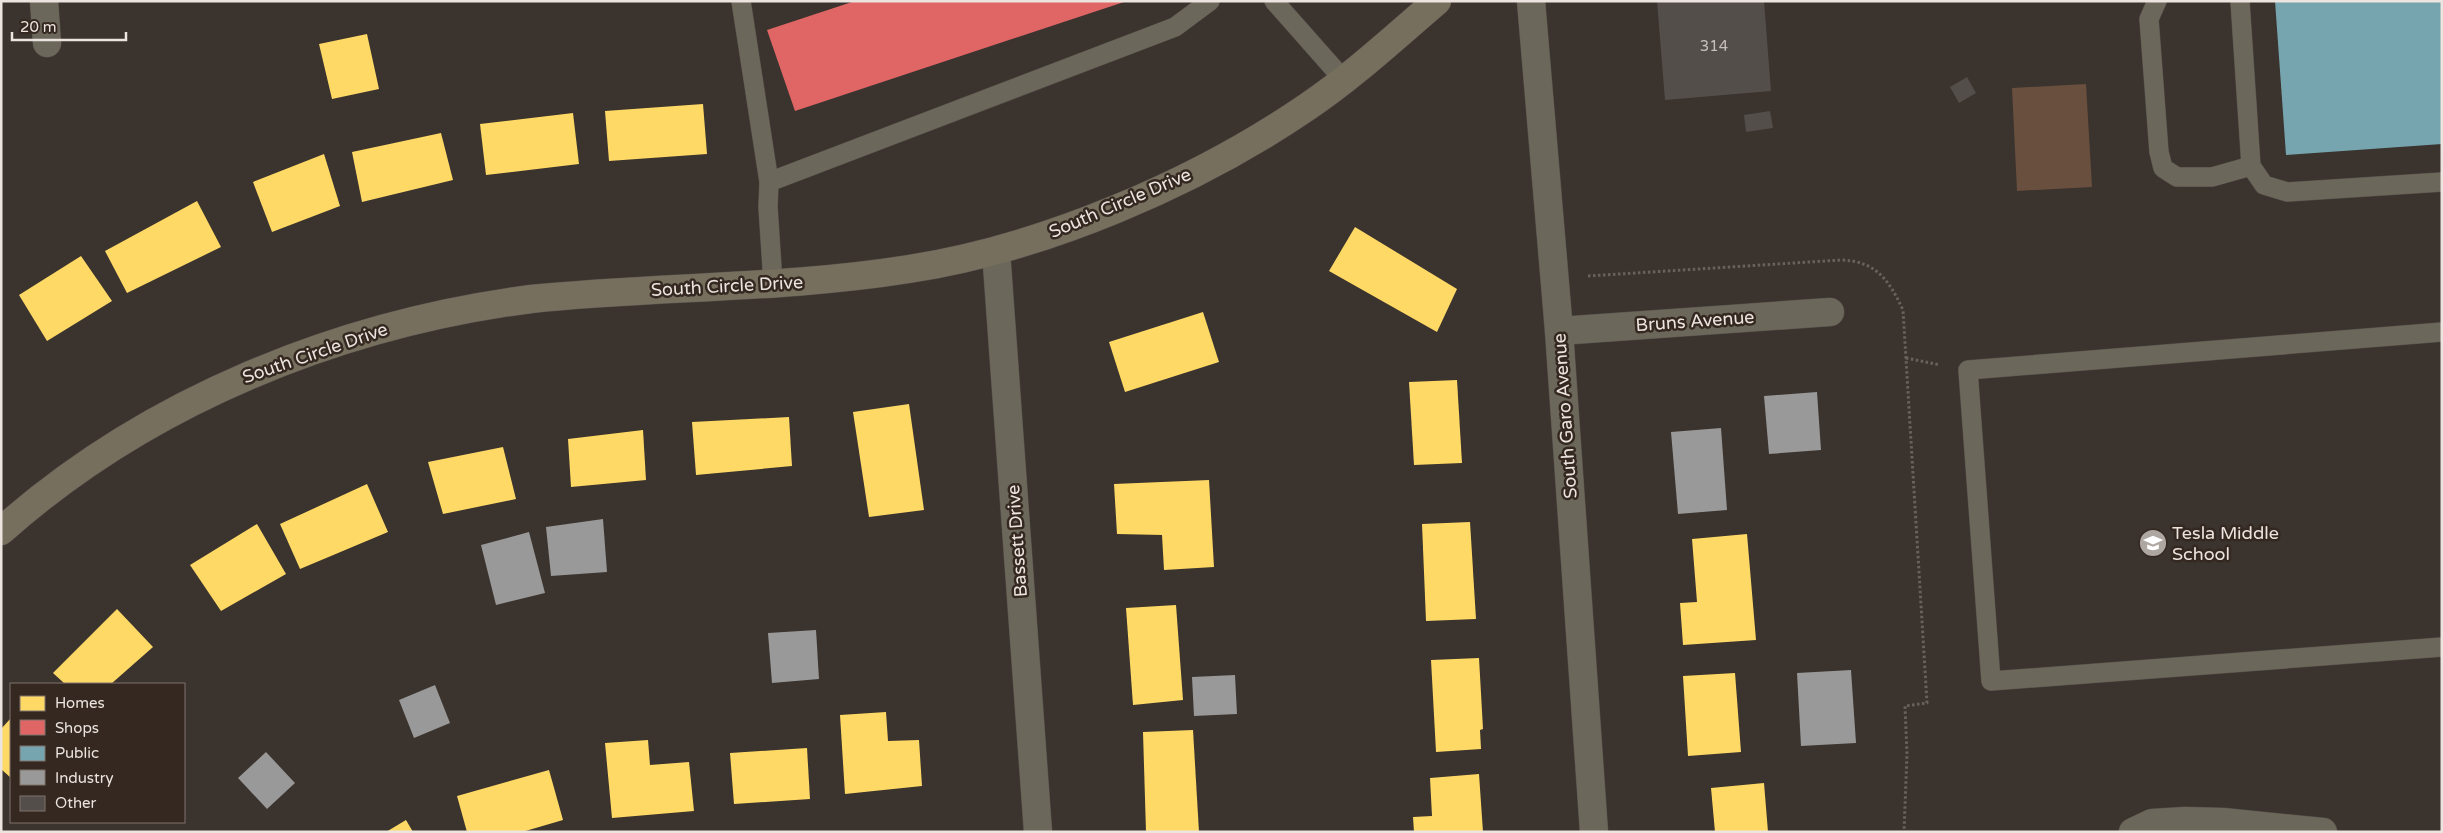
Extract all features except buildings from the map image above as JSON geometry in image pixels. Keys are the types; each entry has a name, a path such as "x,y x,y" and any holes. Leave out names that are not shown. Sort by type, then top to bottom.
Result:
{"main road":[{"name":"South Circle Drive","path":"1,531 82,469 129,438 219,388 356,335 469,309 531,299 820,280 910,269 996,251 1069,226 1142,197 1238,150 1309,106 1437,1"}],"street":[{"path":"44,1 47,43"},
{"name":"South Garo Avenue","path":"1531,1 1559,331 1594,832"},
{"name":"Bassett Drive","path":"996,251 1038,832"},
{"name":"Bruns Avenue","path":"1559,331 1830,312"},
{"path":"2134,832 2152,823 2185,821 2223,827 2323,832"}],"lane":[{"path":"741,1 768,182 773,283"},
{"path":"768,182 1174,27 1210,1"},
{"path":"1274,1 1343,79"},
{"path":"2157,1 2149,19 2159,152 2163,168 2177,177 2212,177 2251,166"},
{"path":"2240,1 2251,166 2264,184 2287,192 2442,182"},
{"path":"2442,332 1968,370 1991,681 2442,647"}],"path":[{"path":"1555,279 1856,260 1876,270 1891,286 1902,310 1927,703 1905,706 1907,754 1904,832"}],"shaded area":[{"path":"2086,84 2092,187 2017,191 2012,88"}],"place":[{"name":"Tesla Middle School","path":"2153,543"}]}
